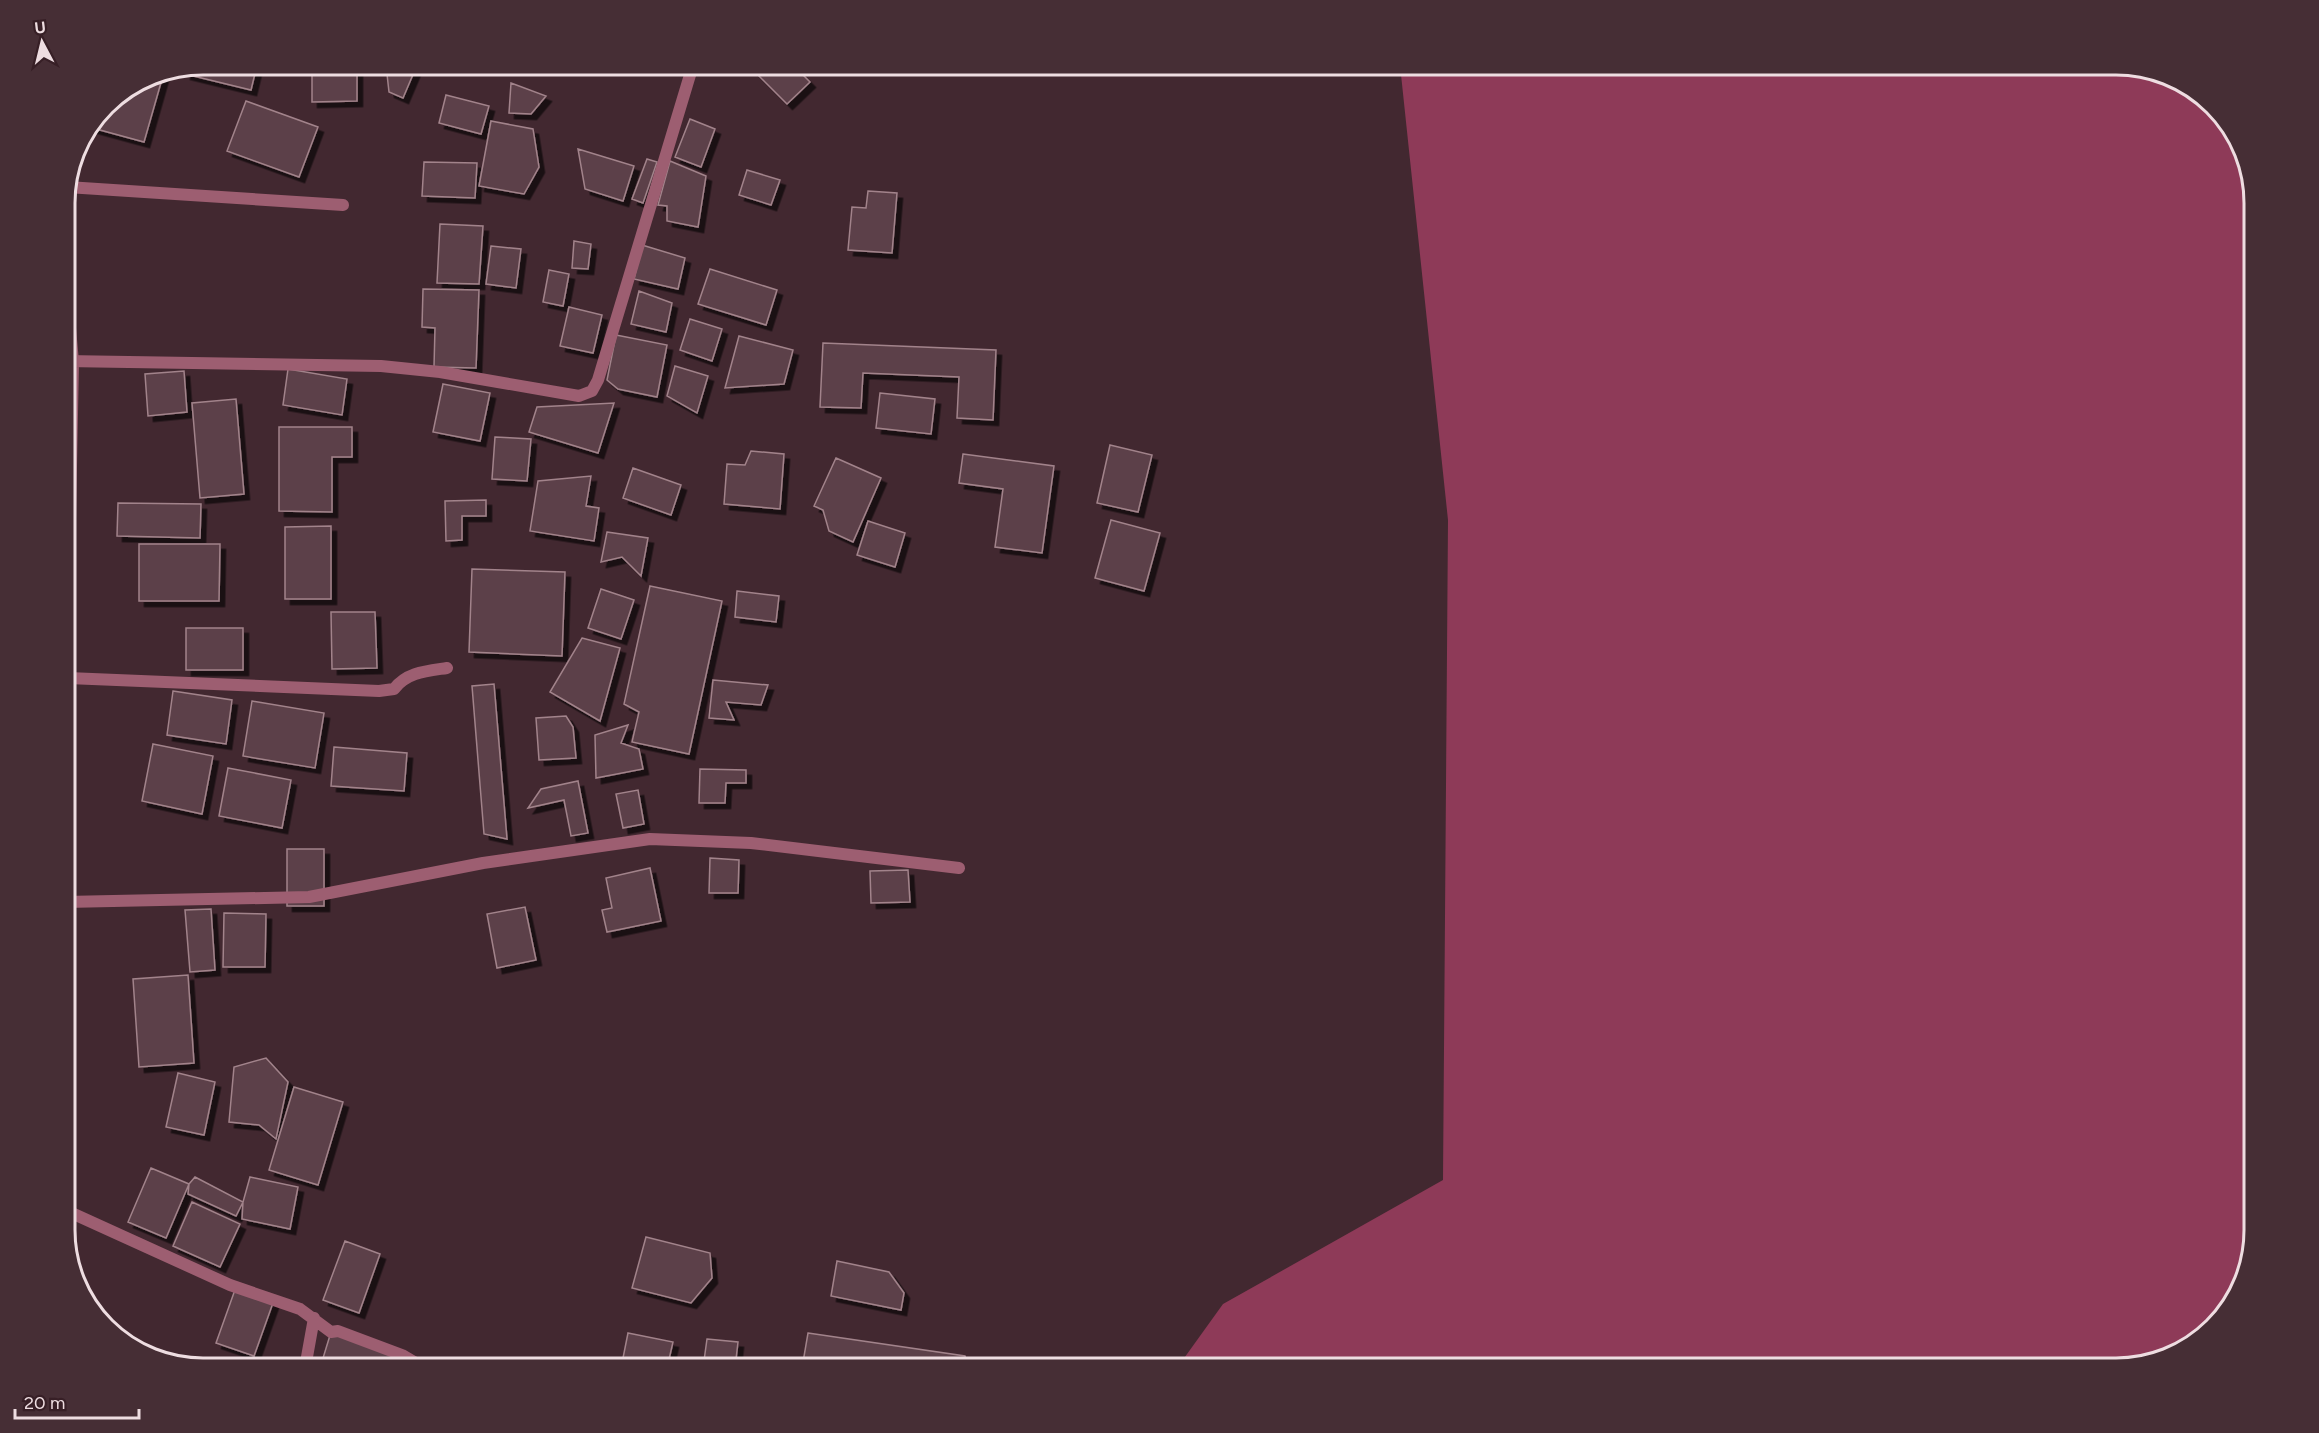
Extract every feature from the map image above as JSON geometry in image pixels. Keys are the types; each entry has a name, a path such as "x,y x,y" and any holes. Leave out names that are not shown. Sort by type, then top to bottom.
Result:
{"street":[{"path":"75,361 381,366 440,372 579,396 592,391 598,380 690,75"},
{"path":"76,188 344,205"},
{"path":"75,678 379,691 394,689 401,680 422,671 447,668"},
{"path":"75,902 309,897 483,863 650,839 751,843 959,868"},
{"path":"75,1215 230,1285 300,1309 332,1332 338,1331 407,1358"},
{"path":"306,1358 314,1318"}],"shaded area":[{"path":"1401,75 2116,75 2149,79 2165,85 2187,97 2212,119 2231,147 2242,178 2244,195 2244,1230 2240,1263 2234,1279 2227,1294 2206,1320 2180,1341 2165,1348 2149,1354 2116,1358 1184,1358 1223,1304 1443,1180 1448,520"}],"building":[{"path":"191,75 255,75 251,90"},
{"path":"312,75 357,75 357,101 312,102"},
{"path":"387,75 413,75 403,98 389,92"},
{"path":"758,75 803,75 810,82 787,104"},
{"path":"161,82 144,142 99,130 119,107 132,97"},
{"path":"511,83 546,96 531,114 509,113"},
{"path":"446,95 489,106 481,134 439,123"},
{"path":"246,101 318,127 299,177 227,151"},
{"path":"690,119 715,129 701,167 675,157"},
{"path":"491,121 533,129 539,167 524,194 479,186"},
{"path":"578,149 634,166 623,201 585,189"},
{"path":"647,159 657,162 643,203 632,199"},
{"path":"670,161 706,176 698,227 667,221 667,206 658,205"},
{"path":"424,162 477,163 475,198 422,196"},
{"path":"747,170 780,180 771,205 739,195"},
{"path":"868,191 897,193 892,253 848,250 852,207 866,208"},
{"path":"440,224 483,226 479,284 437,283"},
{"path":"574,241 591,244 588,269 572,268"},
{"path":"642,245 685,258 678,289 634,279"},
{"path":"491,246 521,249 516,288 486,284"},
{"path":"710,269 777,290 766,325 698,304"},
{"path":"549,270 569,274 563,306 543,302"},
{"path":"423,289 479,290 476,368 434,367 435,328 422,327"},
{"path":"639,291 672,303 666,332 631,324"},
{"path":"569,307 602,315 593,353 560,346"},
{"path":"690,319 722,329 712,361 680,350"},
{"path":"616,335 667,345 657,397 618,389 607,380"},
{"path":"739,336 793,350 784,384 725,388"},
{"path":"823,343 996,350 993,420 957,418 959,377 863,373 861,408 820,407"},
{"path":"675,366 708,376 697,413 667,396"},
{"path":"288,369 347,379 342,415 283,405"},
{"path":"184,371 187,412 148,416 145,374"},
{"path":"443,384 490,393 480,441 433,432"},
{"path":"880,393 935,399 931,434 876,428"},
{"path":"236,399 244,494 200,498 192,403"},
{"path":"614,403 598,453 529,432 537,407"},
{"path":"279,427 352,427 352,457 332,457 332,512 279,511"},
{"path":"495,437 531,439 527,481 492,479"},
{"path":"1110,445 1152,455 1138,512 1097,503"},
{"path":"751,451 784,454 780,509 724,504 727,464 745,465"},
{"path":"963,454 1054,466 1042,553 995,547 1003,489 959,483"},
{"path":"836,458 881,478 853,542 829,531 823,510 814,506"},
{"path":"633,468 681,485 671,515 623,498"},
{"path":"591,476 586,506 599,508 594,541 530,531 538,481"},
{"path":"486,500 486,516 462,516 462,540 446,541 445,501"},
{"path":"118,503 201,504 200,538 117,536"},
{"path":"1111,520 1160,533 1144,591 1095,578"},
{"path":"868,521 905,533 895,567 857,555"},
{"path":"331,526 331,599 285,599 285,527"},
{"path":"607,532 648,538 641,576 622,557 601,562"},
{"path":"139,544 220,544 219,601 139,601"},
{"path":"472,569 565,572 562,656 469,652"},
{"path":"650,586 722,601 689,754 632,742 639,712 624,704"},
{"path":"601,589 634,600 621,639 588,628"},
{"path":"737,591 779,596 776,622 735,617"},
{"path":"331,612 375,612 377,668 332,669"},
{"path":"186,628 243,628 243,670 186,670"},
{"path":"582,638 620,648 600,721 550,692"},
{"path":"713,680 768,685 761,705 726,702 734,720 709,718"},
{"path":"494,684 507,839 484,834 472,686"},
{"path":"173,691 232,700 226,744 167,735"},
{"path":"252,701 324,713 315,768 243,756"},
{"path":"566,716 573,727 576,758 539,760 536,718"},
{"path":"628,725 621,743 639,749 643,769 596,778 595,735"},
{"path":"153,744 213,756 202,814 142,801"},
{"path":"334,747 407,753 404,791 331,786"},
{"path":"228,768 291,780 282,828 219,816"},
{"path":"700,769 746,770 746,783 726,783 725,803 699,803"},
{"path":"578,781 588,833 571,836 564,800 528,808 541,789"},
{"path":"638,790 644,824 623,828 616,794"},
{"path":"287,849 324,849 324,906 287,906"},
{"path":"710,858 739,860 738,893 709,893"},
{"path":"650,868 661,921 607,932 602,910 612,908 606,878"},
{"path":"908,870 910,902 871,903 870,871"},
{"path":"525,907 536,960 497,968 487,914"},
{"path":"211,909 215,970 190,972 185,910"},
{"path":"224,913 266,914 265,967 223,967"},
{"path":"188,975 194,1063 139,1067 133,979"},
{"path":"266,1058 288,1082 276,1139 259,1125 229,1122 234,1067"},
{"path":"178,1073 215,1082 204,1135 166,1127"},
{"path":"294,1087 343,1102 318,1185 269,1170"},
{"path":"151,1168 189,1184 166,1238 128,1222"},
{"path":"195,1177 243,1202 236,1216 188,1194 189,1184"},
{"path":"250,1177 298,1187 290,1229 242,1219 243,1202"},
{"path":"192,1202 240,1224 220,1267 173,1246"},
{"path":"646,1237 710,1253 712,1278 691,1303 632,1288"},
{"path":"345,1241 380,1254 359,1313 323,1300"},
{"path":"837,1261 889,1272 904,1293 901,1310 831,1296"},
{"path":"236,1287 274,1300 254,1356 216,1343"},
{"path":"331,1332 402,1355 401,1358 323,1358"},
{"path":"628,1333 673,1342 669,1358 623,1358"},
{"path":"808,1333 965,1356 965,1358 804,1358"},
{"path":"707,1339 738,1342 736,1358 704,1358"}]}
